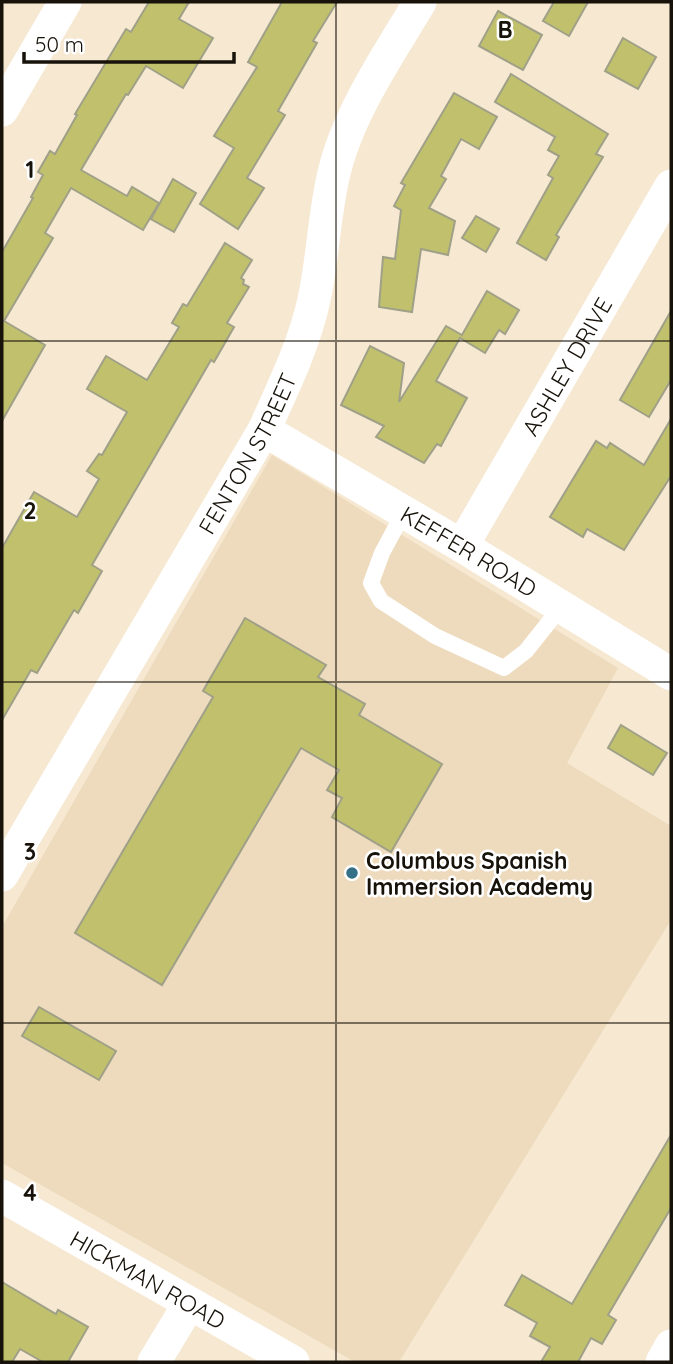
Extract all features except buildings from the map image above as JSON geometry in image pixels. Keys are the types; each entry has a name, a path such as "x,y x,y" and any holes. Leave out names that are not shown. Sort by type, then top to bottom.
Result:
{"street":[{"path":"2,110 65,2"},
{"name":"FENTON STREET","path":"2,875 264,430 296,359 314,301 334,173 345,138 377,75 421,2"},
{"name":"ASHLEY DRIVE","path":"462,546 671,186"},
{"name":"KEFFER ROAD","path":"264,430 462,546 671,674"},
{"name":"HICKMAN ROAD","path":"2,1196 293,1362"},
{"path":"154,1362 189,1304"},
{"path":"662,1362 671,1346"}],"lane":[{"path":"404,512 382,552 371,583 381,601 435,636 504,668 526,651 561,607"}],"shaded area":[{"name":"Columbus Spanish Immersion Academy","path":"272,455 618,668 567,763 671,826 671,920 399,1362 355,1362 2,1163 2,927"}],"place":[{"name":"Columbus Spanish Immersion Academy","path":"352,873"}]}
